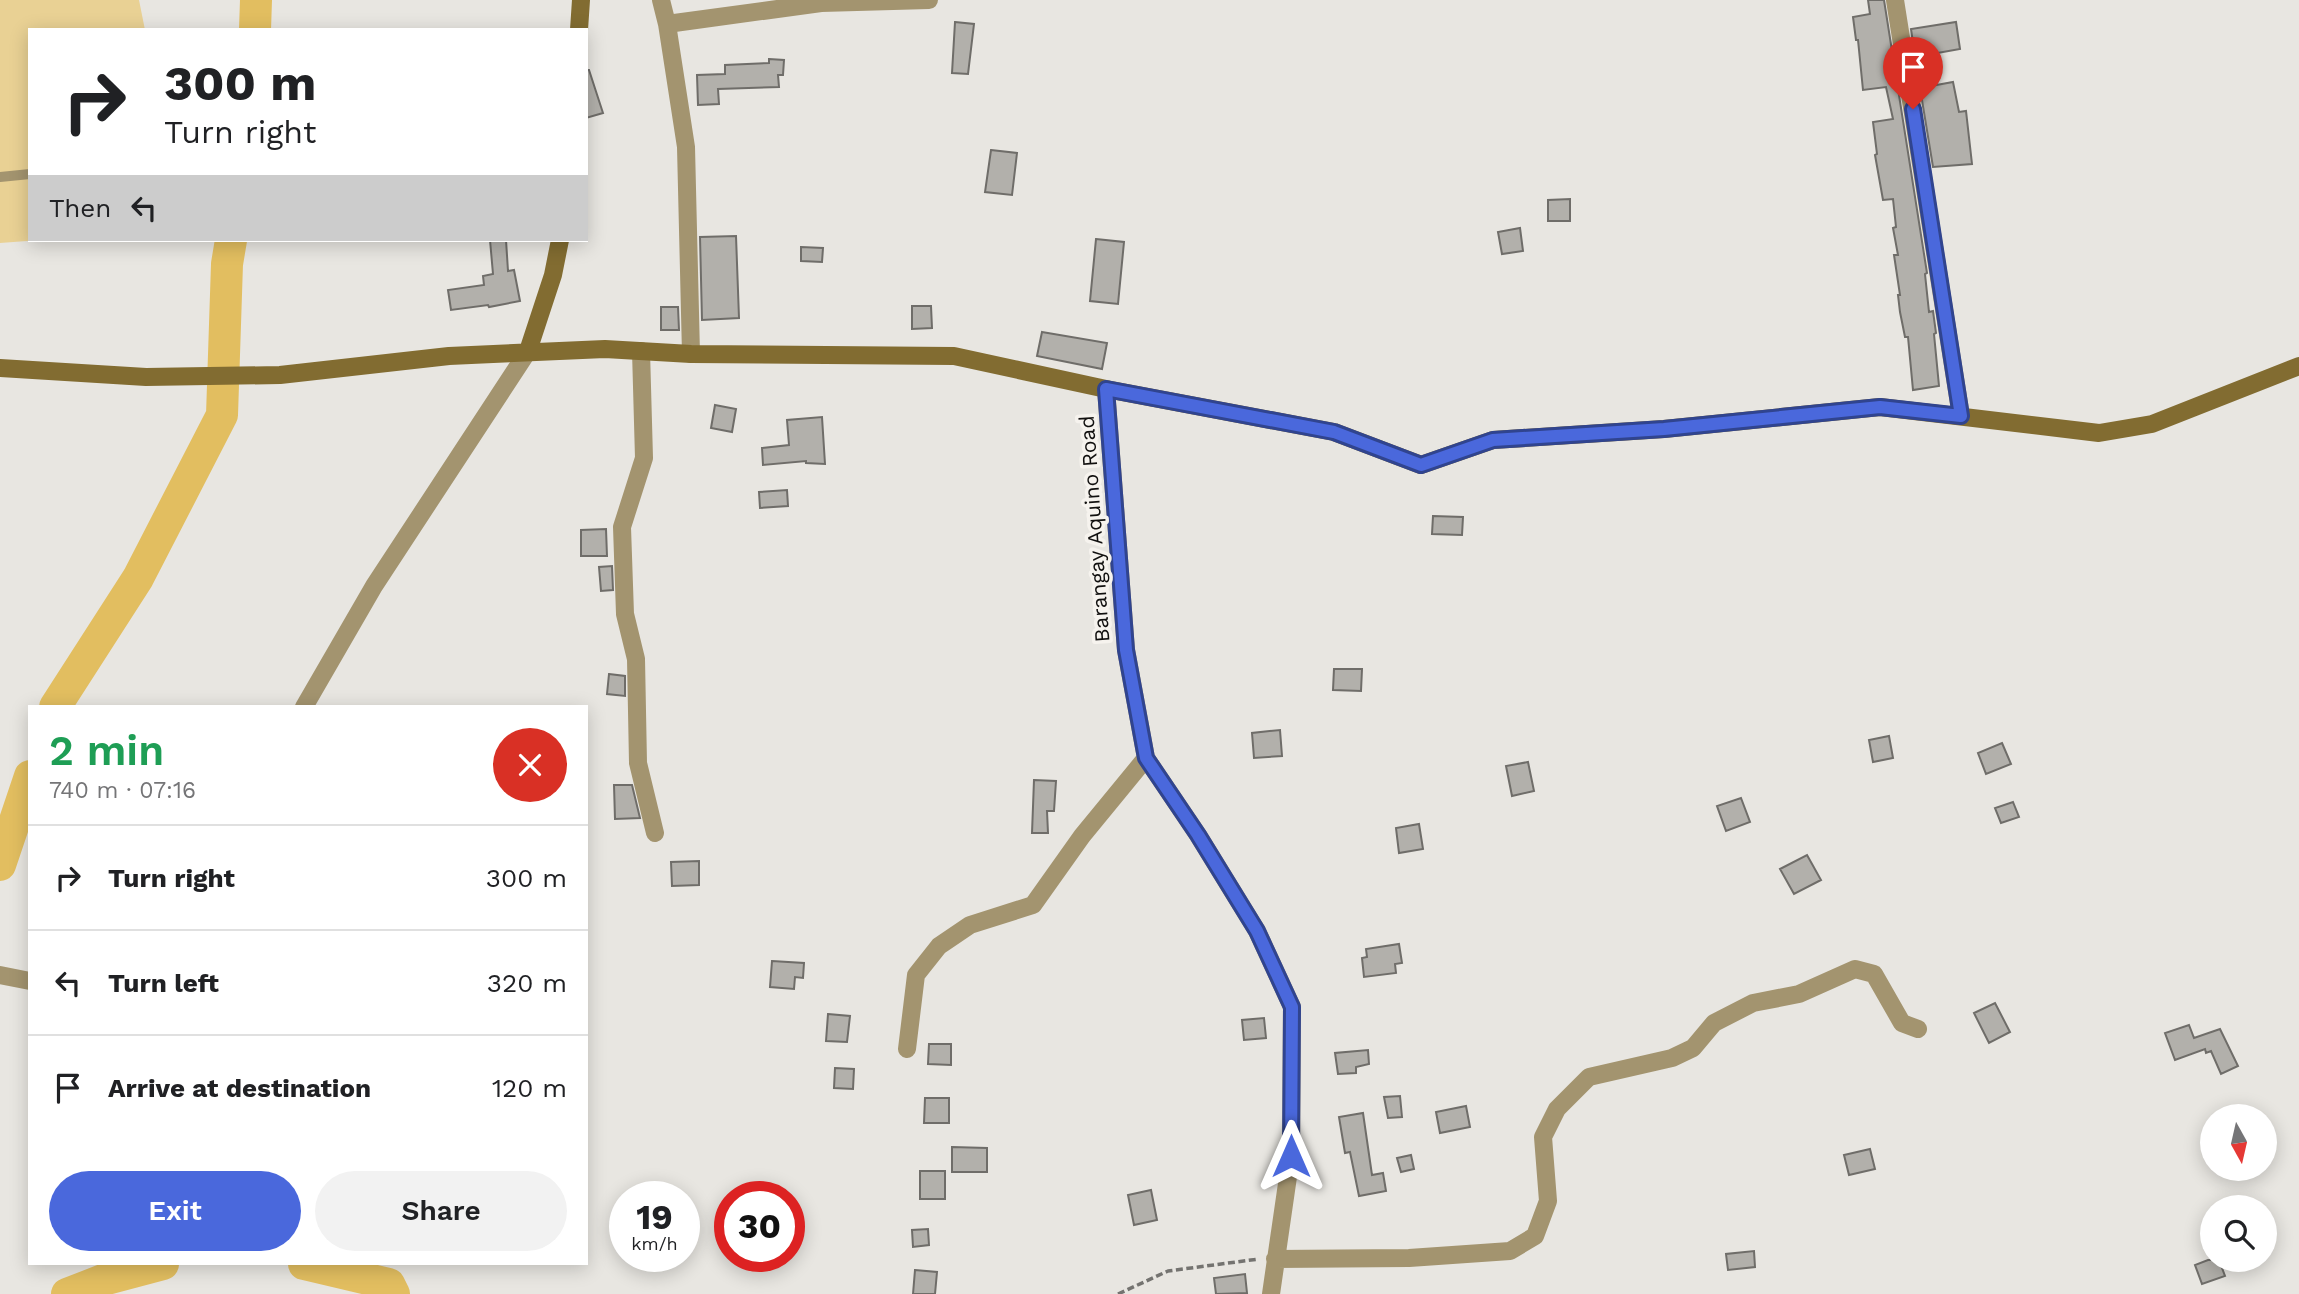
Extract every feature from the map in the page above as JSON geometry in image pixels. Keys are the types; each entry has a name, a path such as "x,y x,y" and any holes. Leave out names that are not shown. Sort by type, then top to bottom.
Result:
{"street":[{"path":"579,28 581,0"},
{"path":"661,0 686,146 691,354"},
{"path":"667,24 821,3 929,0"},
{"path":"1895,0 1961,416"},
{"path":"305,705 374,586 528,351 553,275 559,242"},
{"path":"0,368 146,377 280,375 449,356 605,349 691,354 954,356 1106,389 1334,432 1421,465 1493,440 1664,429 1880,407 2099,433 2152,424 2299,366"},
{"path":"641,351 644,458 622,527 625,614 636,659 638,763 655,833"},
{"name":"Barangay Aquino Road","path":"1106,389 1126,650 1146,758 1198,835 1257,931 1292,1007 1291,1156 1271,1294"},
{"path":"907,1049 916,975 939,946 970,925 1033,905 1082,836 1146,758"},
{"path":"1275,1259 1409,1258 1510,1251 1535,1236 1548,1201 1543,1137 1557,1109 1589,1077 1672,1058 1693,1048 1714,1023 1753,1003 1798,994 1855,969 1874,974 1902,1024 1919,1029"},
{"path":"0,975 28,981"}],"lane":[{"path":"0,177 28,174"}],"path":[{"path":"1118,1294 1168,1271 1245,1260 1275,1259"}],"shaded area":[{"path":"0,0 139,0 145,28 28,28 28,241 0,243"}],"building":[{"path":"1868,0 1884,0 1927,273 1929,312 1933,311 1936,333 1939,386 1913,390 1908,337 1905,337 1898,295 1893,199 1883,200 1875,155 1873,122 1893,119 1886,87 1863,90 1853,17 1870,14"},
{"path":"955,22 974,24 968,74 952,73"},
{"path":"1956,22 1960,49 1915,57 1911,29"},
{"path":"769,59 784,60 783,75 778,75 779,87 718,89 719,104 698,105 697,75 725,74 725,65 769,63"},
{"path":"588,70 589,70 603,113 588,117"},
{"path":"1953,82 1959,112 1966,111 1972,164 1933,167 1920,88"},
{"path":"991,150 1017,153 1012,195 985,192"},
{"path":"1570,199 1570,221 1548,221 1548,200"},
{"path":"1520,228 1523,251 1502,254 1498,232"},
{"path":"736,236 739,318 702,320 700,237"},
{"path":"1096,239 1124,242 1118,304 1090,301"},
{"path":"490,242 506,242 508,271 514,270 520,301 451,310 448,290 484,285 483,276 493,274"},
{"path":"801,247 823,248 822,262 801,261"},
{"path":"912,306 931,306 932,328 912,329"},
{"path":"661,307 678,307 679,330 661,330"},
{"path":"1042,332 1107,343 1102,369 1037,356"},
{"path":"715,405 736,409 732,432 711,428"},
{"path":"822,417 825,464 806,461 763,465 762,448 789,445 787,420"},
{"path":"787,490 788,506 760,508 759,492"},
{"path":"1433,516 1463,517 1462,535 1432,534"},
{"path":"606,529 607,556 581,556 581,530"},
{"path":"612,566 613,590 601,591 599,567"},
{"path":"1334,669 1362,669 1361,691 1333,690"},
{"path":"609,674 625,676 625,696 607,694"},
{"path":"1280,730 1282,756 1254,758 1252,733"},
{"path":"1889,736 1893,758 1873,762 1869,740"},
{"path":"2002,743 2011,764 1986,774 1978,753"},
{"path":"1528,762 1534,791 1512,796 1506,766"},
{"path":"1034,780 1056,781 1054,811 1047,811 1048,833 1032,833"},
{"path":"614,785 632,785 640,818 615,819"},
{"path":"1741,798 1750,822 1726,831 1717,806"},
{"path":"2013,802 2019,817 2001,823 1995,808"},
{"path":"1419,824 1423,849 1399,853 1396,828"},
{"path":"1807,855 1821,880 1794,894 1780,869"},
{"path":"699,861 699,885 672,886 671,862"},
{"path":"1399,944 1402,963 1395,964 1396,973 1364,977 1362,958 1367,957 1366,949"},
{"path":"772,961 804,963 803,978 795,977 794,989 770,987"},
{"path":"1995,1003 2010,1032 1989,1043 1974,1013"},
{"path":"828,1014 850,1016 847,1042 826,1041"},
{"path":"1264,1018 1266,1038 1244,1040 1242,1020"},
{"path":"2189,1025 2194,1038 2220,1029 2238,1066 2221,1074 2211,1051 2206,1053 2205,1049 2175,1060 2165,1033"},
{"path":"929,1044 951,1044 951,1065 928,1064"},
{"path":"1368,1050 1369,1064 1356,1067 1356,1073 1338,1074 1335,1053"},
{"path":"835,1068 854,1069 853,1089 834,1088"},
{"path":"1400,1096 1402,1117 1388,1118 1384,1097"},
{"path":"925,1098 949,1098 949,1123 924,1123"},
{"path":"1466,1106 1470,1127 1440,1133 1436,1112"},
{"path":"1363,1113 1372,1175 1383,1173 1386,1191 1359,1196 1350,1152 1345,1153 1339,1117"},
{"path":"952,1147 987,1148 987,1172 952,1172"},
{"path":"1870,1149 1875,1169 1849,1175 1844,1155"},
{"path":"1411,1155 1414,1169 1401,1172 1397,1158"},
{"path":"920,1171 945,1171 945,1199 920,1199"},
{"path":"1151,1190 1157,1220 1134,1225 1128,1195"},
{"path":"928,1229 929,1245 913,1247 912,1230"},
{"path":"1754,1251 1755,1267 1728,1270 1726,1254"},
{"path":"2200,1263 2200,1272 2224,1272 2225,1276 2202,1284 2195,1265"},
{"path":"915,1270 937,1272 935,1294 913,1294"},
{"path":"1245,1274 1247,1293 1216,1294 1214,1278"}],"waterway":[{"path":"255,28 256,0"},
{"path":"56,705 138,578 222,415 227,264 231,242"},
{"path":"0,865 28,782"},
{"path":"67,1294 103,1280 159,1265"},
{"path":"308,1265 389,1284 394,1294"}],"route":[{"path":"1291,1156 1292,1007 1257,931 1198,835 1146,758 1126,650 1106,389 1334,432 1421,465 1493,440 1664,429 1880,407 1961,416 1913,109"}]}
